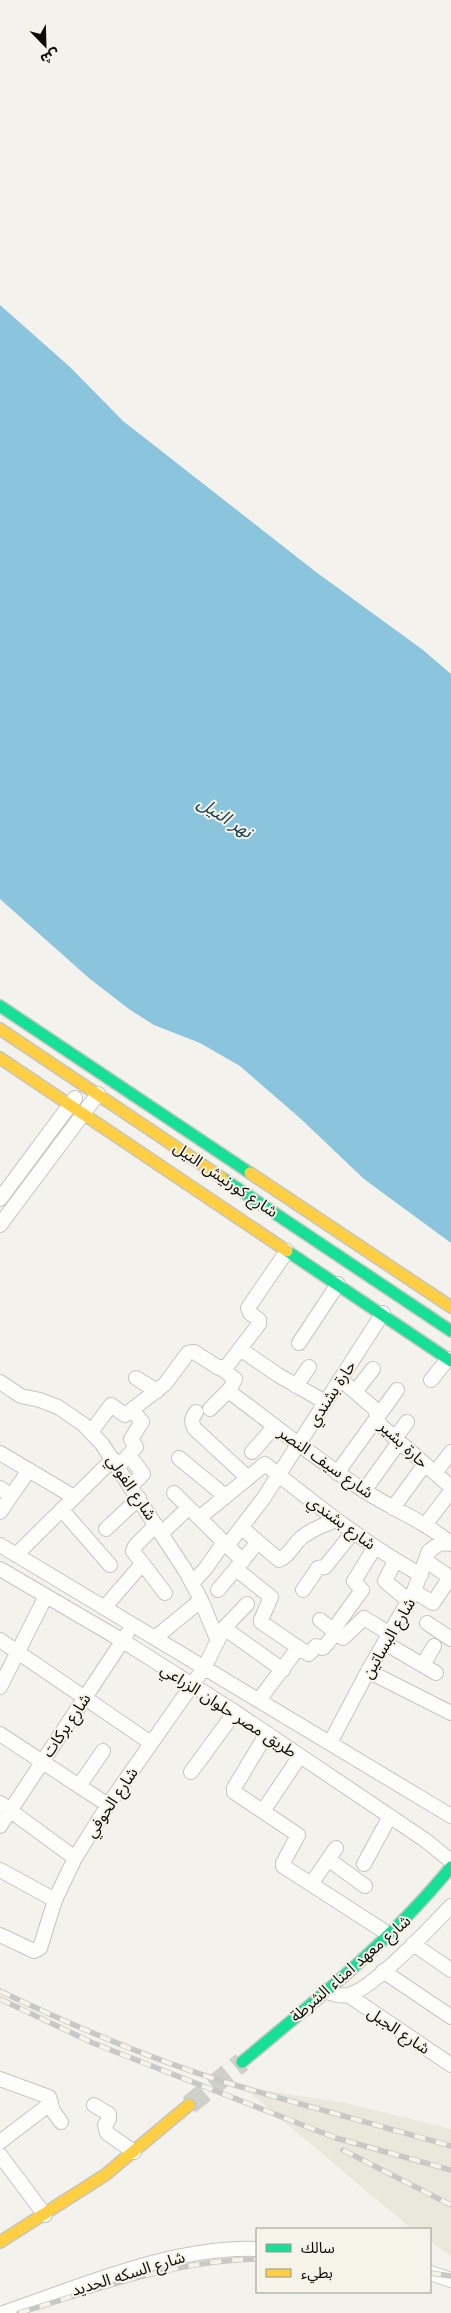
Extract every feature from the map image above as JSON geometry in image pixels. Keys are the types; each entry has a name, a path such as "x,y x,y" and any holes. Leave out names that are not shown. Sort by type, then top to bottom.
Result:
{"main road":[{"name":"شارع كورنيش النيل","path":"0,1006 451,1307"},
{"name":"شارع كورنيش النيل","path":"0,1029 451,1330"},
{"path":"0,1058 287,1251 383,1313 450,1360"},
{"name":"شارع معهد امناء الشرطة","path":"242,2062 390,1935 422,1904 451,1867"},
{"path":"0,2242 45,2214 134,2152 189,2105"}],"street":[{"path":"2,1193 85,1085"},
{"path":"0,1225 98,1094"},
{"path":"91,1432 111,1405 125,1415 133,1411 173,1376 188,1353 194,1352 222,1369 227,1366 260,1323 248,1308 287,1251"},
{"path":"299,1343 338,1284"},
{"name":"حارة بشندي","path":"192,1583 225,1544 242,1528 383,1313"},
{"path":"240,1349 296,1386 325,1402"},
{"path":"431,1380 450,1360"},
{"path":"296,1386 309,1367"},
{"name":"شارع سيف النصر","path":"222,1369 235,1379 230,1388 231,1393 298,1444 364,1491 435,1530 451,1543"},
{"path":"355,1392 373,1369"},
{"path":"136,1378 157,1391"},
{"name":"حارة بشير","path":"340,1379 375,1409 377,1414 376,1420 451,1489"},
{"name":"شارع الفولي","path":"0,1382 21,1396 40,1400 58,1407 91,1432 116,1463 159,1529 221,1634"},
{"path":"210,1409 230,1388"},
{"path":"338,1472 397,1390"},
{"path":"16,1555 74,1497 116,1463 129,1455 136,1446 131,1441 131,1438 142,1422 133,1411"},
{"path":"196,1412 192,1417 192,1424 195,1429 247,1477 199,1518"},
{"path":"364,1491 407,1422"},
{"path":"252,1452 275,1426"},
{"path":"435,1473 451,1452"},
{"path":"0,1453 74,1497"},
{"path":"106,1529 135,1492 144,1474 129,1455"},
{"path":"179,1458 225,1496"},
{"name":"شارع بشندي","path":"247,1477 263,1464 266,1464 336,1520 395,1561 421,1575"},
{"path":"393,1508 424,1464"},
{"path":"0,1512 6,1492 29,1470"},
{"path":"425,1525 451,1489"},
{"path":"174,1493 225,1544 240,1565 271,1597 260,1620 308,1654 316,1646 323,1648 362,1590 354,1581 375,1547"},
{"path":"164,1593 142,1564 135,1553 134,1547 188,1508"},
{"path":"62,1510 110,1565"},
{"path":"242,1528 277,1560 281,1560 296,1542 309,1531 336,1520"},
{"path":"303,1590 318,1568 325,1567 354,1532"},
{"path":"206,1568 221,1586 258,1542"},
{"name":"شارع البساتين","path":"330,1743 368,1671 412,1596 429,1551 436,1546 451,1543"},
{"name":"طريق مصر حلوان الزراعي","path":"0,1545 451,1816"},
{"path":"395,1561 385,1581 412,1596 433,1603 449,1579 448,1576 426,1561"},
{"path":"104,1608 142,1564"},
{"name":"طريق مصر حلوان الزراعي","path":"0,1569 122,1640 235,1712 425,1840 451,1861"},
{"path":"0,1687 46,1596"},
{"path":"155,1638 201,1600"},
{"name":"شارع الحوفي","path":"0,1935 34,1952 40,1948 55,1900 75,1858 108,1805 204,1668 221,1634 247,1604"},
{"path":"320,1620 343,1638 364,1618 388,1639 436,1673"},
{"path":"427,1623 451,1639"},
{"name":"شارع بركات","path":"0,1826 5,1806 42,1762 133,1625"},
{"path":"221,1634 282,1670"},
{"path":"0,1640 152,1743"},
{"path":"423,1665 434,1646"},
{"path":"259,1700 299,1648"},
{"path":"368,1671 451,1714"},
{"path":"191,1772 235,1712"},
{"path":"267,1733 234,1789 298,1835 282,1865 390,1935"},
{"path":"0,1734 108,1805"},
{"path":"80,1786 103,1751"},
{"path":"263,1811 300,1756"},
{"path":"5,1806 75,1858"},
{"path":"364,1864 390,1816"},
{"path":"311,1884 332,1854 365,1886"},
{"path":"0,1870 55,1900"},
{"path":"325,1991 337,1995 348,1995 365,1986 448,1914"},
{"path":"413,1944 451,1970"},
{"path":"383,1971 451,2017"},
{"name":"شارع الجبل","path":"348,1995 451,2065"},
{"path":"0,2079 49,2097 53,2111 61,2122"},
{"path":"0,2142 51,2103"},
{"path":"94,2105 109,2115 105,2125 107,2133 134,2152"},
{"path":"0,2155 45,2214"},
{"name":"شارع السكه الحديد","path":"3,2313 174,2257 219,2250 256,2249"},
{"path":"431,2273 451,2280"}],"shaded area":[{"path":"243,2087 346,2103 451,2129 451,2256 431,2242 431,2228 412,2228"}],"water":[{"name":"نهر النيل","path":"0,305 70,367 123,421 316,572 423,650 451,674 451,1243 364,1179 301,1119 240,1066 200,1043 154,1025 129,1009 90,979 0,899"}],"tunnel":[{"path":"189,2105 242,2062"}],"railway":[{"path":"0,1991 112,2041 199,2074 451,2146"},
{"path":"0,1999 93,2043 336,2138 451,2170"},
{"path":"343,2150 451,2205"},
{"path":"19,2313 106,2286 167,2270 227,2261 256,2259"},
{"path":"431,2273 451,2276"}],"traffic: fast":[{"path":"0,1006 250,1173"},
{"path":"222,1178 451,1331"},
{"path":"287,1251 451,1361"},
{"path":"242,2062 325,1993 378,1945 428,1894 451,1867"}],"traffic: slow":[{"path":"0,1029 222,1178"},
{"path":"0,1058 287,1251"},
{"path":"250,1173 451,1307"},
{"path":"0,2242 105,2175 189,2105"}]}
